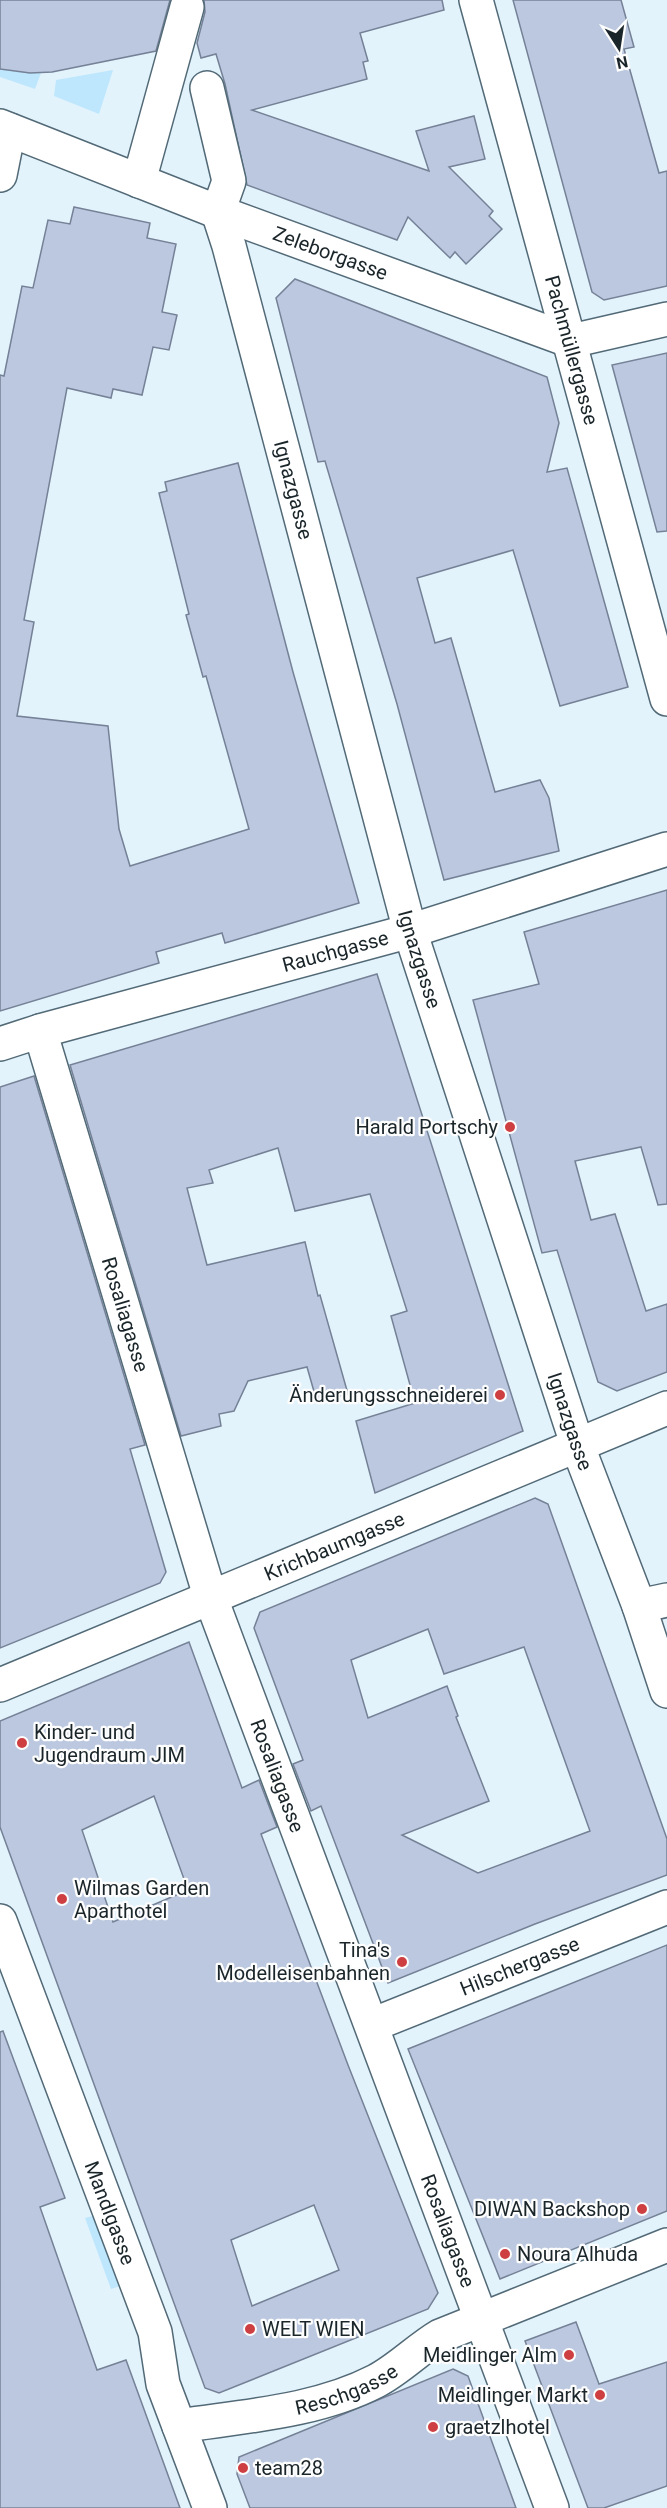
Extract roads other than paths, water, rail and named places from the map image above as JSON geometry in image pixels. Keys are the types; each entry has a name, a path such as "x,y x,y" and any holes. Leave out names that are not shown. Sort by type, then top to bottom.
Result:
{"street":[{"name":"Pachmüllergasse","path":"476,0 667,699"},
{"path":"139,181 187,7"},
{"path":"207,88 230,181 218,212"},
{"name":"Zeleborgasse","path":"5,128 218,212 571,341"},
{"path":"0,175 5,128"},
{"name":"Ignazgasse","path":"218,212 410,931 578,1447 653,1603 667,1691"},
{"path":"571,341 667,319"},
{"name":"Rauchgasse","path":"0,1044 40,1031 410,931 667,849"},
{"name":"Rosaliagasse","path":"40,1031 210,1596 552,2508"},
{"name":"Krichbaumgasse","path":"0,1684 578,1447 667,1408"},
{"name":"Hilschergasse","path":"372,2025 667,1907"},
{"name":"Mandlgasse","path":"0,1921 155,2332 163,2384 210,2508"},
{"name":"Reschgasse","path":"178,2426 298,2407 355,2390 385,2376 416,2350 440,2336 667,2245"}],"place":[{"name":"Harald Portschy","path":"510,1127"},
{"name":"Änderungsschneiderei","path":"500,1395"},
{"name":"Kinder- und Jugendraum JIM","path":"22,1743"},
{"name":"Wilmas Garden Aparthotel","path":"62,1899"},
{"name":"Tina's Modelleisenbahnen","path":"402,1962"},
{"name":"DIWAN Backshop","path":"642,2209"},
{"name":"Noura Alhuda","path":"505,2254"},
{"name":"WELT WIEN","path":"250,2329"},
{"name":"Meidlinger Alm","path":"569,2355"},
{"name":"Meidlinger Markt","path":"600,2395"},
{"name":"graetzlhotel","path":"433,2427"},
{"name":"team28","path":"243,2468"}]}
